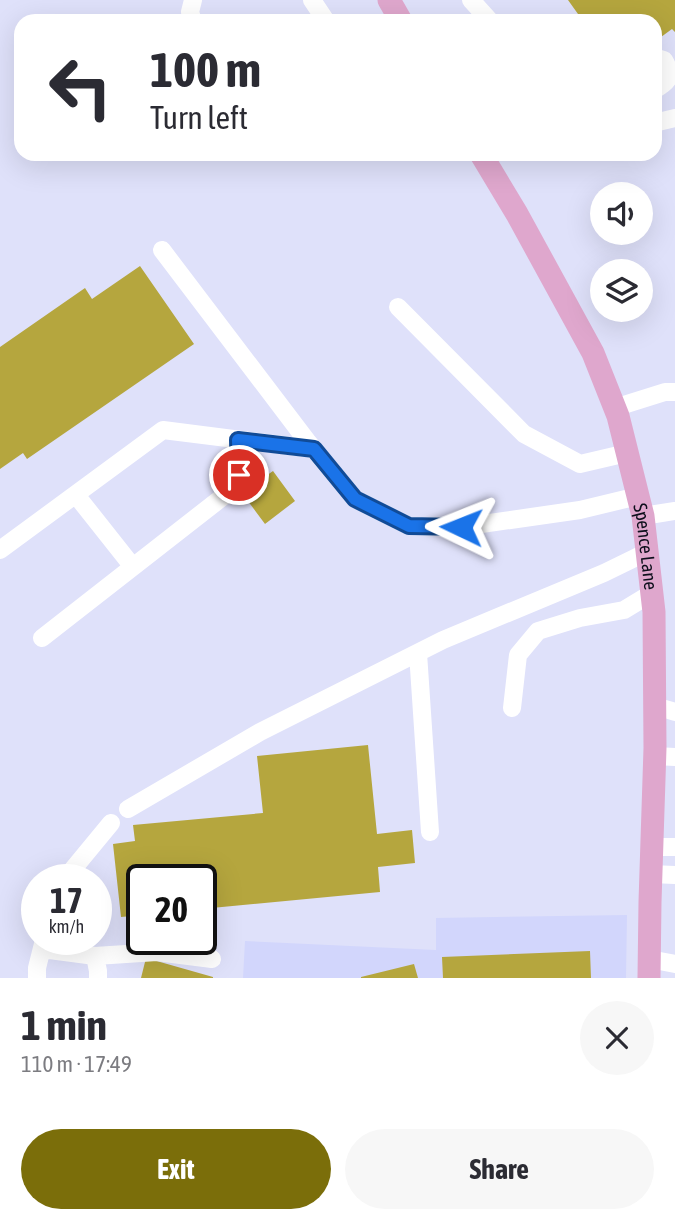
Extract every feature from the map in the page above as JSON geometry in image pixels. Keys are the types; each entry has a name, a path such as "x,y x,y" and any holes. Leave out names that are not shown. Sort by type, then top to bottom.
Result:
{"main road":[{"name":"Spence Lane","path":"485,161 593,354 614,408 641,506 665,709 665,756 652,847 649,969"}],"lane":[{"path":"471,0 484,14"},
{"path":"662,59 670,75 662,85"},
{"path":"162,250 355,499 409,526 461,527 580,510 641,506 675,511"},
{"path":"398,307 524,434 580,464 627,453"},
{"path":"614,408 666,392 675,392"},
{"path":"0,550 163,430 314,449"},
{"path":"43,638 234,488 239,475 238,440"},
{"path":"76,495 133,567"},
{"path":"128,808 260,732 418,653 647,552"},
{"path":"512,708 518,654 538,631 580,618 624,610 652,593"},
{"path":"418,653 430,832"},
{"path":"77,864 111,823"},
{"path":"652,847 675,847"},
{"path":"651,874 675,875"},
{"path":"91,955 157,952 212,959"},
{"path":"37,973 41,955"},
{"path":"95,956 98,978"},
{"path":"649,969 675,964"}],"shaded area":[{"path":"627,915 626,978 243,978 245,941 436,950 436,918"}],"building":[{"path":"568,0 675,0 675,32 672,29 662,36 662,14 578,14"},
{"path":"140,266 194,344 27,459 23,453 0,469 0,347 85,288 92,299"},
{"path":"273,471 295,501 265,524 242,493"},
{"path":"368,745 377,834 412,830 415,863 378,867 380,892 217,907 217,864 126,864 126,917 121,917 113,844 135,841 133,825 263,813 257,756"},
{"path":"590,951 591,978 443,978 442,957"},
{"path":"146,958 213,977 213,978 141,978"},
{"path":"414,964 418,978 361,978 361,977"}],"route":[{"path":"239,475 238,440 314,449 355,499 409,526 461,527"}]}
